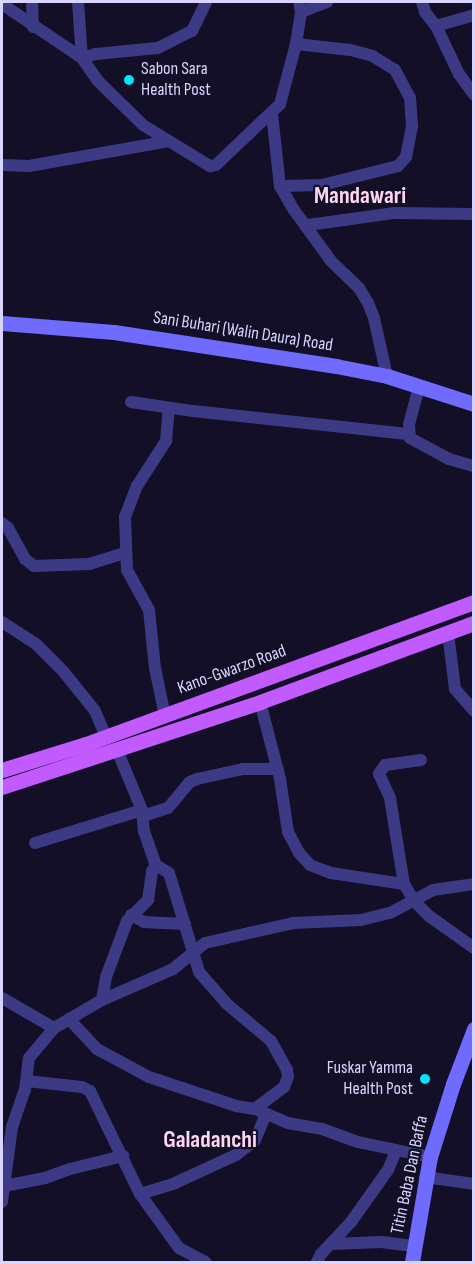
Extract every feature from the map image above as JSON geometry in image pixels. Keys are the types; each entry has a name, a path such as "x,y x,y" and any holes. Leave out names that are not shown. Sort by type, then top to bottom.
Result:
{"main road":[{"name":"Kano-Gwarzo Road","path":"2,770 165,716 474,602"},
{"name":"Kano-Gwarzo Road","path":"2,787 260,702 474,623"},
{"path":"354,646 362,666"}],"street":[{"path":"32,2 33,27"},
{"path":"78,2 82,58"},
{"path":"82,58 96,54 158,48 192,31 206,2"},
{"path":"2,4 33,27 63,43 82,58 98,81 143,125 205,164 216,165 280,104 296,44 300,7 327,2"},
{"path":"422,2 425,12 436,26 459,74 474,95"},
{"path":"436,26 474,15"},
{"path":"280,186 322,185 398,166 406,157 412,126 410,98 395,70 373,56 350,50 296,44"},
{"path":"272,114 280,186 294,210 308,225 331,261 359,288 368,303 374,318 387,376"},
{"path":"2,165 29,166 169,141"},
{"path":"308,225 395,213 474,214"},
{"name":"Sani Buhari (Walin Daura) Road","path":"2,323 114,332 387,376 474,404"},
{"path":"408,434 419,387"},
{"path":"131,402 408,434 449,459 474,466"},
{"path":"165,716 155,668 149,610 128,570 125,517 141,479 166,441 169,408"},
{"path":"2,524 8,528 25,559 34,566 89,564 126,553"},
{"path":"2,622 36,644 63,671 95,711 106,736"},
{"path":"448,633 455,689 474,711"},
{"path":"260,702 278,769 290,840 298,853 310,865 339,875 404,884"},
{"path":"117,750 142,813 144,831 156,865 169,873 195,963 204,980 227,1004 272,1041 284,1061 288,1077 284,1087 260,1112 255,1140 236,1155 196,1175 140,1194"},
{"path":"421,760 385,765 380,774 390,798 404,884 429,916 474,948"},
{"path":"35,843 168,808 190,782 197,779 243,769 278,769"},
{"path":"102,1000 111,961 131,915 147,900 152,871 156,865"},
{"path":"2,1202 7,1128 27,1081 29,1058 54,1028 102,1000 173,969 212,940 275,926 315,921 349,921 384,914 433,890 474,884"},
{"path":"131,915 144,922 185,924"},
{"path":"2,998 54,1028"},
{"path":"69,1019 97,1049 149,1077 288,1123 322,1129 348,1140 430,1157"},
{"name":"Titin Baba Dan Baffa","path":"412,1263 430,1157 453,1084 474,1029"},
{"path":"27,1081 87,1088 93,1095 140,1194 179,1248 205,1263"},
{"path":"317,1263 321,1254 332,1244 381,1180 396,1151"},
{"path":"4,1186 45,1178 70,1169 123,1156"},
{"path":"425,1177 474,1184"},
{"path":"332,1244 381,1242 414,1246"}],"place":[{"name":"Sabon Sara Health Post","path":"129,80"},
{"name":"Fuskar Yamma Health Post","path":"425,1079"}],"district":[{"name":"Mandawari","path":"360,196"},
{"name":"Galadanchi","path":"210,1140"}]}
